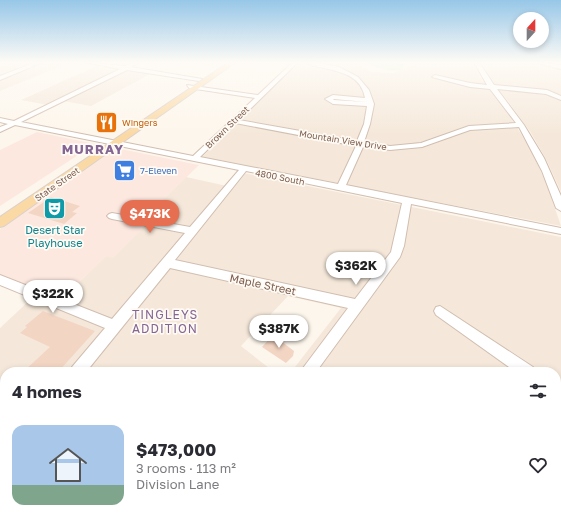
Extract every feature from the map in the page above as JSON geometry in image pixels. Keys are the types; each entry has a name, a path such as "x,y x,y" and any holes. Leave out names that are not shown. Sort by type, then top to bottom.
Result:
{"main road":[{"name":"State Street","path":"1,219 192,86"}],"street":[{"path":"0,130 89,86"},
{"path":"207,86 260,97"},
{"name":"Brown Street","path":"194,159 271,86"},
{"path":"340,188 370,116 371,102 365,86"},
{"path":"481,86 547,92 561,98"},
{"path":"493,88 521,125 557,184 561,208"},
{"path":"334,98 371,102 333,102 328,99 334,98"},
{"name":"4800 South","path":"0,120 244,170 561,231"},
{"name":"Mountain View Drive","path":"234,121 359,144 406,148 428,144 469,128 521,125"},
{"path":"85,367 115,326 244,170"},
{"path":"311,367 397,251 407,202"},
{"path":"112,216 194,231"},
{"name":"Maple Street","path":"168,263 358,305"},
{"path":"0,280 115,326"},
{"path":"440,311 521,367"}],"shaded area":[{"path":"0,86 11,86 0,91"},
{"path":"51,86 127,86 91,106 64,101 54,106 21,100"},
{"path":"273,86 487,86 507,111 532,152 547,185 561,226 202,157"},
{"path":"495,86 561,86 561,192 546,159 531,133"},
{"path":"37,132 95,144 0,206 0,150"},
{"path":"116,148 199,165 139,223 146,225 113,258 106,256 62,299 0,274 0,229"},
{"path":"238,172 561,237 561,367 295,367 341,308 288,296 241,346 268,367 0,367 0,328 32,298 54,307 186,177 227,186"}],"building":[{"name":"7-Eleven","path":"124,165 133,167 123,176 114,173"},
{"name":"Desert Star Playhouse","path":"51,197 80,206 72,212 77,213 64,224 28,213"},
{"path":"43,311 95,331 63,367 28,367 50,347 20,333 27,327 25,326"},
{"path":"273,335 294,351 293,356 286,363 262,347"}],"place":[{"name":"Wingers","path":"106,122"},
{"name":"7-Eleven","path":"124,170"},
{"name":"Desert Star Playhouse","path":"55,209"}],"district":[{"name":"MURRAY","path":"93,149"},
{"name":"TINGLEYS ADDITION","path":"165,321"}]}
